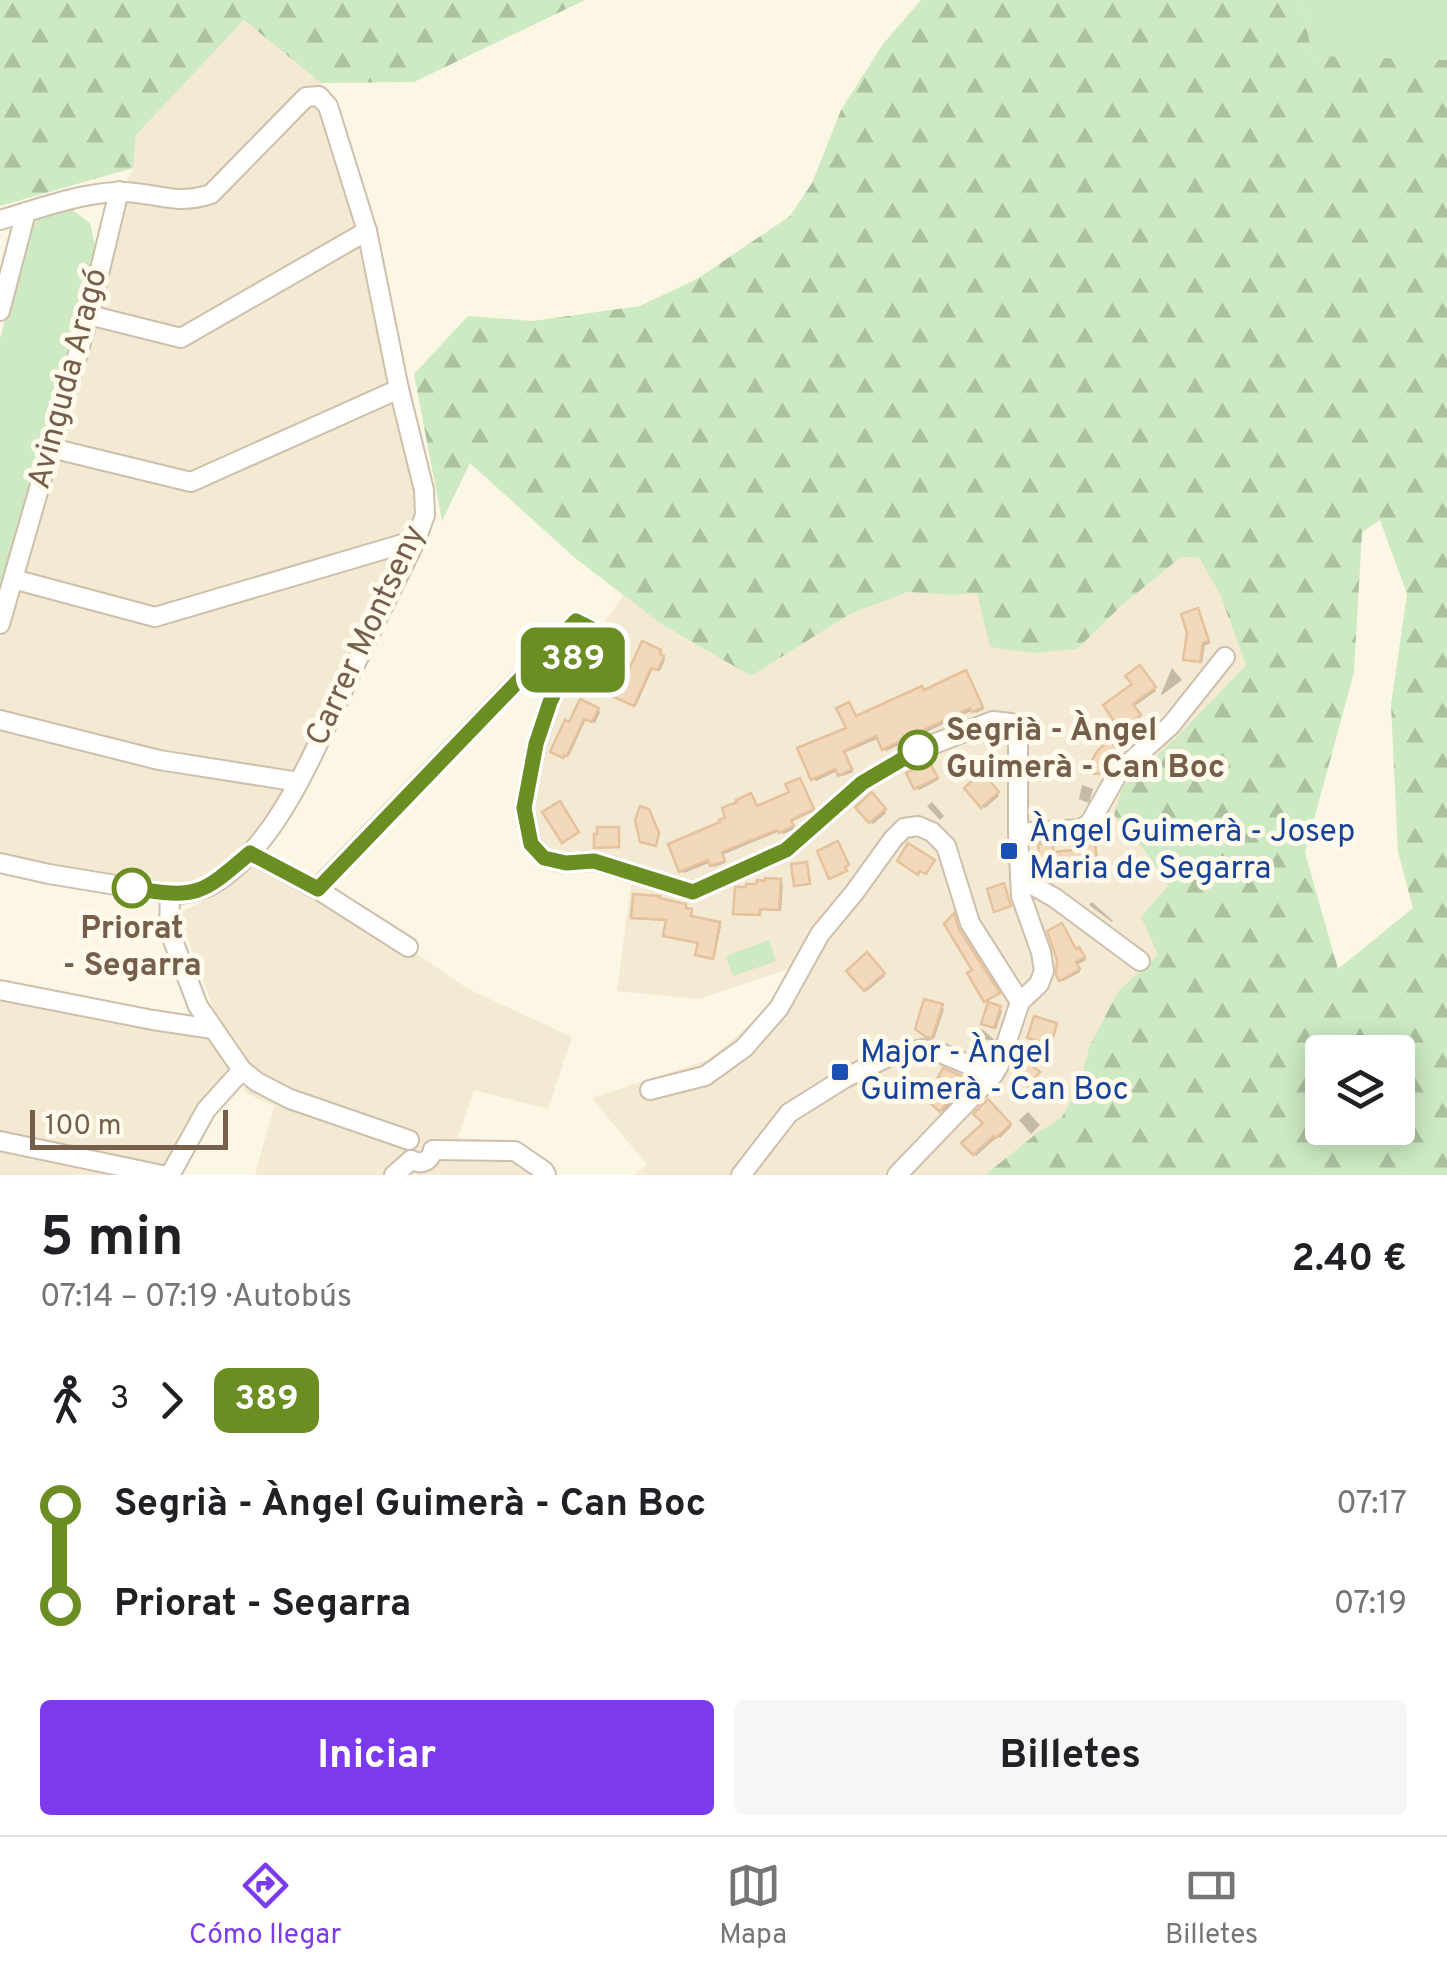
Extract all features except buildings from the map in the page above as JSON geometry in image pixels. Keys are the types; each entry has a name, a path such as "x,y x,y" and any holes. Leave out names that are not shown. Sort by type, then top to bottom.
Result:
{"street":[{"name":"Carrer Montseny","path":"119,192 191,201 211,194 306,98 319,96 328,106 367,231 424,490 425,514 416,540 288,803 250,853 206,888 170,894"},
{"path":"0,220 71,199 119,192"},
{"name":"Avinguda Aragó","path":"0,624 119,192"},
{"path":"0,311 26,212"},
{"path":"88,315 181,338 367,231"},
{"path":"50,448 191,482 399,388"},
{"path":"13,579 156,617 416,540"},
{"path":"318,889 576,621 592,629 550,702 536,744 524,808 531,844 544,858 566,863 594,861 693,892 786,850 862,783 918,750 993,721 1011,723 1018,738 1021,896 1044,971 1039,984 1020,1002 993,1075 897,1175"},
{"path":"1018,832 1081,829 1090,823 1118,773 1170,725 1225,657"},
{"path":"0,720 159,760 298,782"},
{"path":"650,1090 705,1076 744,1048 779,1008 820,934 904,828 918,826 932,832 946,846 970,923 1020,1002"},
{"path":"250,853 318,889 408,948"},
{"path":"0,863 170,894 169,930 198,1006 242,1070 290,1099 410,1150"},
{"path":"1020,878 1055,898 1140,961"},
{"path":"0,990 213,1029"},
{"path":"741,1175 789,1113 845,1078 892,1055 909,1050 938,1052 993,1075"},
{"path":"170,1175 206,1110 242,1070"},
{"path":"394,1175 416,1136 431,1141 433,1150 515,1150 546,1175"},
{"path":"0,1141 162,1175"}],"shaded area":[{"path":"244,20 321,83 418,510 299,766 270,844 185,905 0,870 0,623 104,221 133,169 136,135"},
{"path":"1181,557 1199,558 1220,594 1246,665 1123,786 1146,852 1168,886 1158,955 1119,990 1089,1047 1080,1084 1062,1117 985,1175 634,1175 647,1165 592,1098 708,1060 767,1010 792,968 699,999 617,991 631,884 593,872 564,873 537,863 522,840 516,799 533,722 624,595 661,623 751,675 850,614 908,592 977,593 1077,649 1121,606"},
{"path":"271,853 468,989 572,1037 548,1109 474,1090 458,1138 509,1141 551,1165 557,1175 255,1175 274,1106 244,1092 241,1047 216,1015 178,913 217,895"},
{"path":"0,994 208,1034 229,1065 165,1175 0,1175"}],"green space":[{"path":"0,0 585,0 414,82 321,83 244,20 136,135 133,168 0,206"},
{"path":"921,0 1302,0 1312,56 1447,60 1447,1175 985,1175 1062,1117 1080,1084 1089,1047 1119,990 1158,955 1141,917 1168,886 1146,852 1114,815 1123,786 1246,665 1220,594 1199,558 1181,557 1121,606 1077,649 1033,653 990,647 977,593 908,592 850,614 751,676 660,623 575,558 470,463 442,521 414,374 468,316 533,321 640,306 697,279 790,216 812,183 841,110 883,44","holes":["1380,520 1407,594 1391,705 1398,852 1413,908 1338,969 1305,853 1354,672 1362,532"]},
{"path":"1302,0 1447,0 1447,63 1312,56"},
{"path":"70,208 90,223 95,246 0,600 0,339 28,230 44,212"},
{"path":"769,940 776,961 733,976 726,956"}],"bus line":[{"name":"389","path":"132,888 188,894 206,888 250,853 318,889 576,621 592,629 550,702 536,744 524,808 531,844 544,858 566,863 594,861 693,892 786,850 862,783 918,750"}],"place":[{"name":"Segrià - Àngel Guimerà - Can Boc","path":"918,750"},
{"name":"Àngel Guimerà - Josep Maria de Segarra","path":"1009,851"},
{"name":"Priorat - Segarra","path":"132,888"},
{"name":"Major - Àngel Guimerà - Can Boc","path":"840,1072"}]}
